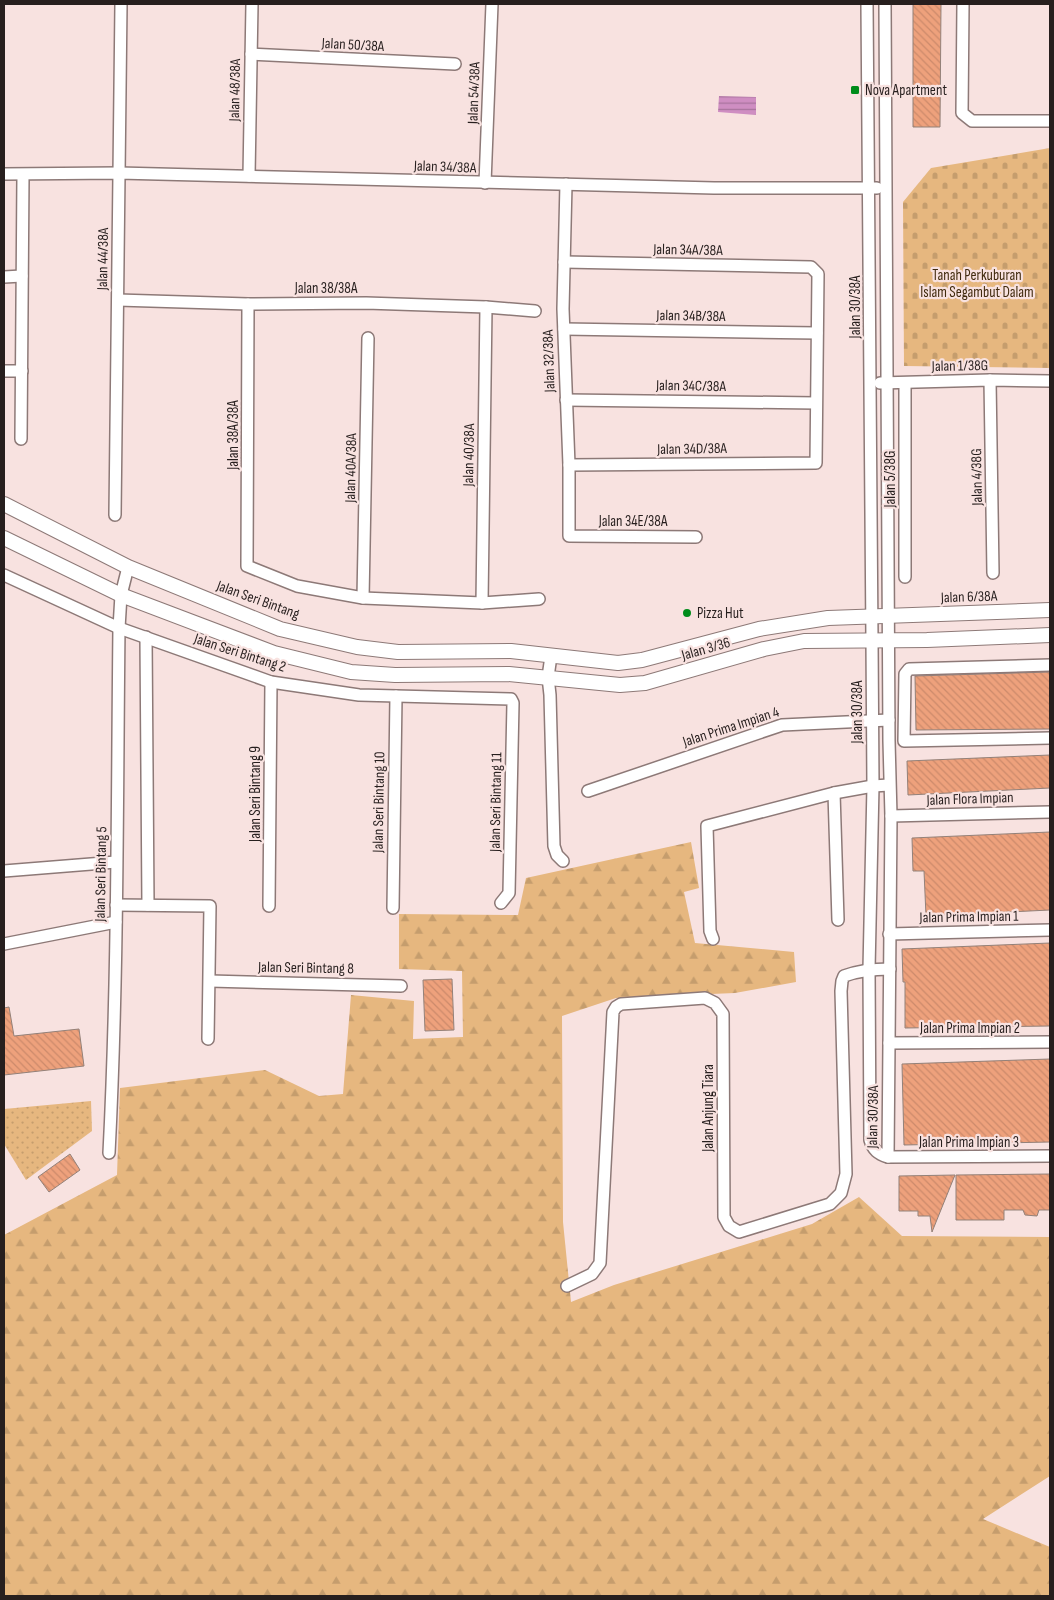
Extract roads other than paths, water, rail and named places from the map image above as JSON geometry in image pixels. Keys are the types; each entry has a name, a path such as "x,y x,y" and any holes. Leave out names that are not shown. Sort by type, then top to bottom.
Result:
{"street":[{"name":"Jalan 44/38A","path":"115,515 121,4"},
{"name":"Jalan 48/38A","path":"249,176 252,4"},
{"name":"Jalan 54/38A","path":"485,183 492,4"},
{"name":"Jalan 30/38A","path":"867,4 872,616 869,969 870,1140 872,1148 878,1154 888,1157 891,816 889,785 885,4"},
{"path":"963,4 962,113 972,121 1050,121"},
{"name":"Jalan 50/38A","path":"251,54 454,64"},
{"name":"Jalan 34/38A","path":"4,174 120,173 723,188 886,188"},
{"path":"21,439 23,175"},
{"name":"Jalan 32/38A","path":"566,184 564,329 569,465 569,536"},
{"name":"Jalan 34A/38A","path":"564,262 811,267 818,274 817,333"},
{"path":"4,277 22,276"},
{"name":"Jalan 38/38A","path":"118,300 248,304 366,303 486,307 535,311"},
{"name":"Jalan 38A/38A","path":"248,304 247,566 297,586 363,598"},
{"name":"Jalan 40/38A","path":"482,603 486,307"},
{"name":"Jalan 34B/38A","path":"564,329 817,333"},
{"path":"816,403 817,333"},
{"name":"Jalan 40A/38A","path":"363,598 368,338"},
{"path":"4,371 22,371"},
{"name":"Jalan 1/38G","path":"871,383 990,380 1050,382"},
{"name":"Jalan 4/38G","path":"990,380 994,573"},
{"name":"Jalan 5/38G","path":"904,577 905,382"},
{"name":"Jalan 34C/38A","path":"566,400 816,403"},
{"name":"Jalan 34D/38A","path":"569,465 816,463 816,403"},
{"path":"871,461 888,460"},
{"name":"Jalan Seri Bintang","path":"4,504 128,566 280,628 357,647 398,652 511,652 551,656"},
{"name":"Jalan 34E/38A","path":"569,536 696,537"},
{"path":"4,538 121,595 274,653 351,672 395,675 509,674 548,677"},
{"name":"Jalan Seri Bintang 5","path":"109,1153 113,1079 116,922 119,628 121,595 128,566"},
{"name":"Jalan Seri Bintang 2","path":"4,575 119,628 271,682 359,696 511,699"},
{"path":"363,598 482,603 538,598"},
{"name":"Jalan 6/38A","path":"872,616 1050,610"},
{"name":"Jalan 3/36","path":"551,656 618,663 642,660 759,629 838,617 872,616"},
{"path":"889,640 1050,635"},
{"path":"146,638 148,905"},
{"name":"Jalan 3/36","path":"548,677 620,685 646,683 764,649 804,641 889,640"},
{"path":"551,656 548,677 554,846 557,855 563,861"},
{"path":"904,741 905,674 909,669 1050,665"},
{"name":"Jalan Seri Bintang 9","path":"270,906 271,682"},
{"name":"Jalan Seri Bintang 10","path":"392,908 396,696"},
{"name":"Jalan Seri Bintang 11","path":"501,903 509,892 513,703 511,699"},
{"name":"Jalan Prima Impian 4","path":"588,791 782,725 890,720"},
{"path":"889,741 1050,738"},
{"path":"713,939 710,931 707,826 834,793 889,785"},
{"path":"834,793 838,920"},
{"name":"Jalan Flora Impian","path":"891,816 1050,812"},
{"path":"4,872 116,862"},
{"path":"116,905 210,906 208,1039"},
{"path":"4,944 116,922"},
{"name":"Jalan Prima Impian 1","path":"889,934 1050,930"},
{"name":"Jalan Anjung Tiara","path":"567,1286 592,1274 600,1263 613,1021 616,1007 621,1004 705,998 715,1002 722,1014 724,1217 729,1226 739,1232 830,1204 841,1193 846,1174 840,992 842,981 844,976 869,969 890,968"},
{"name":"Jalan Seri Bintang 8","path":"210,981 401,986"},
{"name":"Jalan Prima Impian 2","path":"889,1043 1050,1042"},
{"name":"Jalan Prima Impian 3","path":"888,1157 1050,1156"}],"place":[{"name":"Nova Apartment","path":"855,90"},
{"name":"Pizza Hut","path":"687,613"}],"park label":[{"name":"Tanah Perkuburan Islam Segambut Dalam","path":"977,284"}]}
